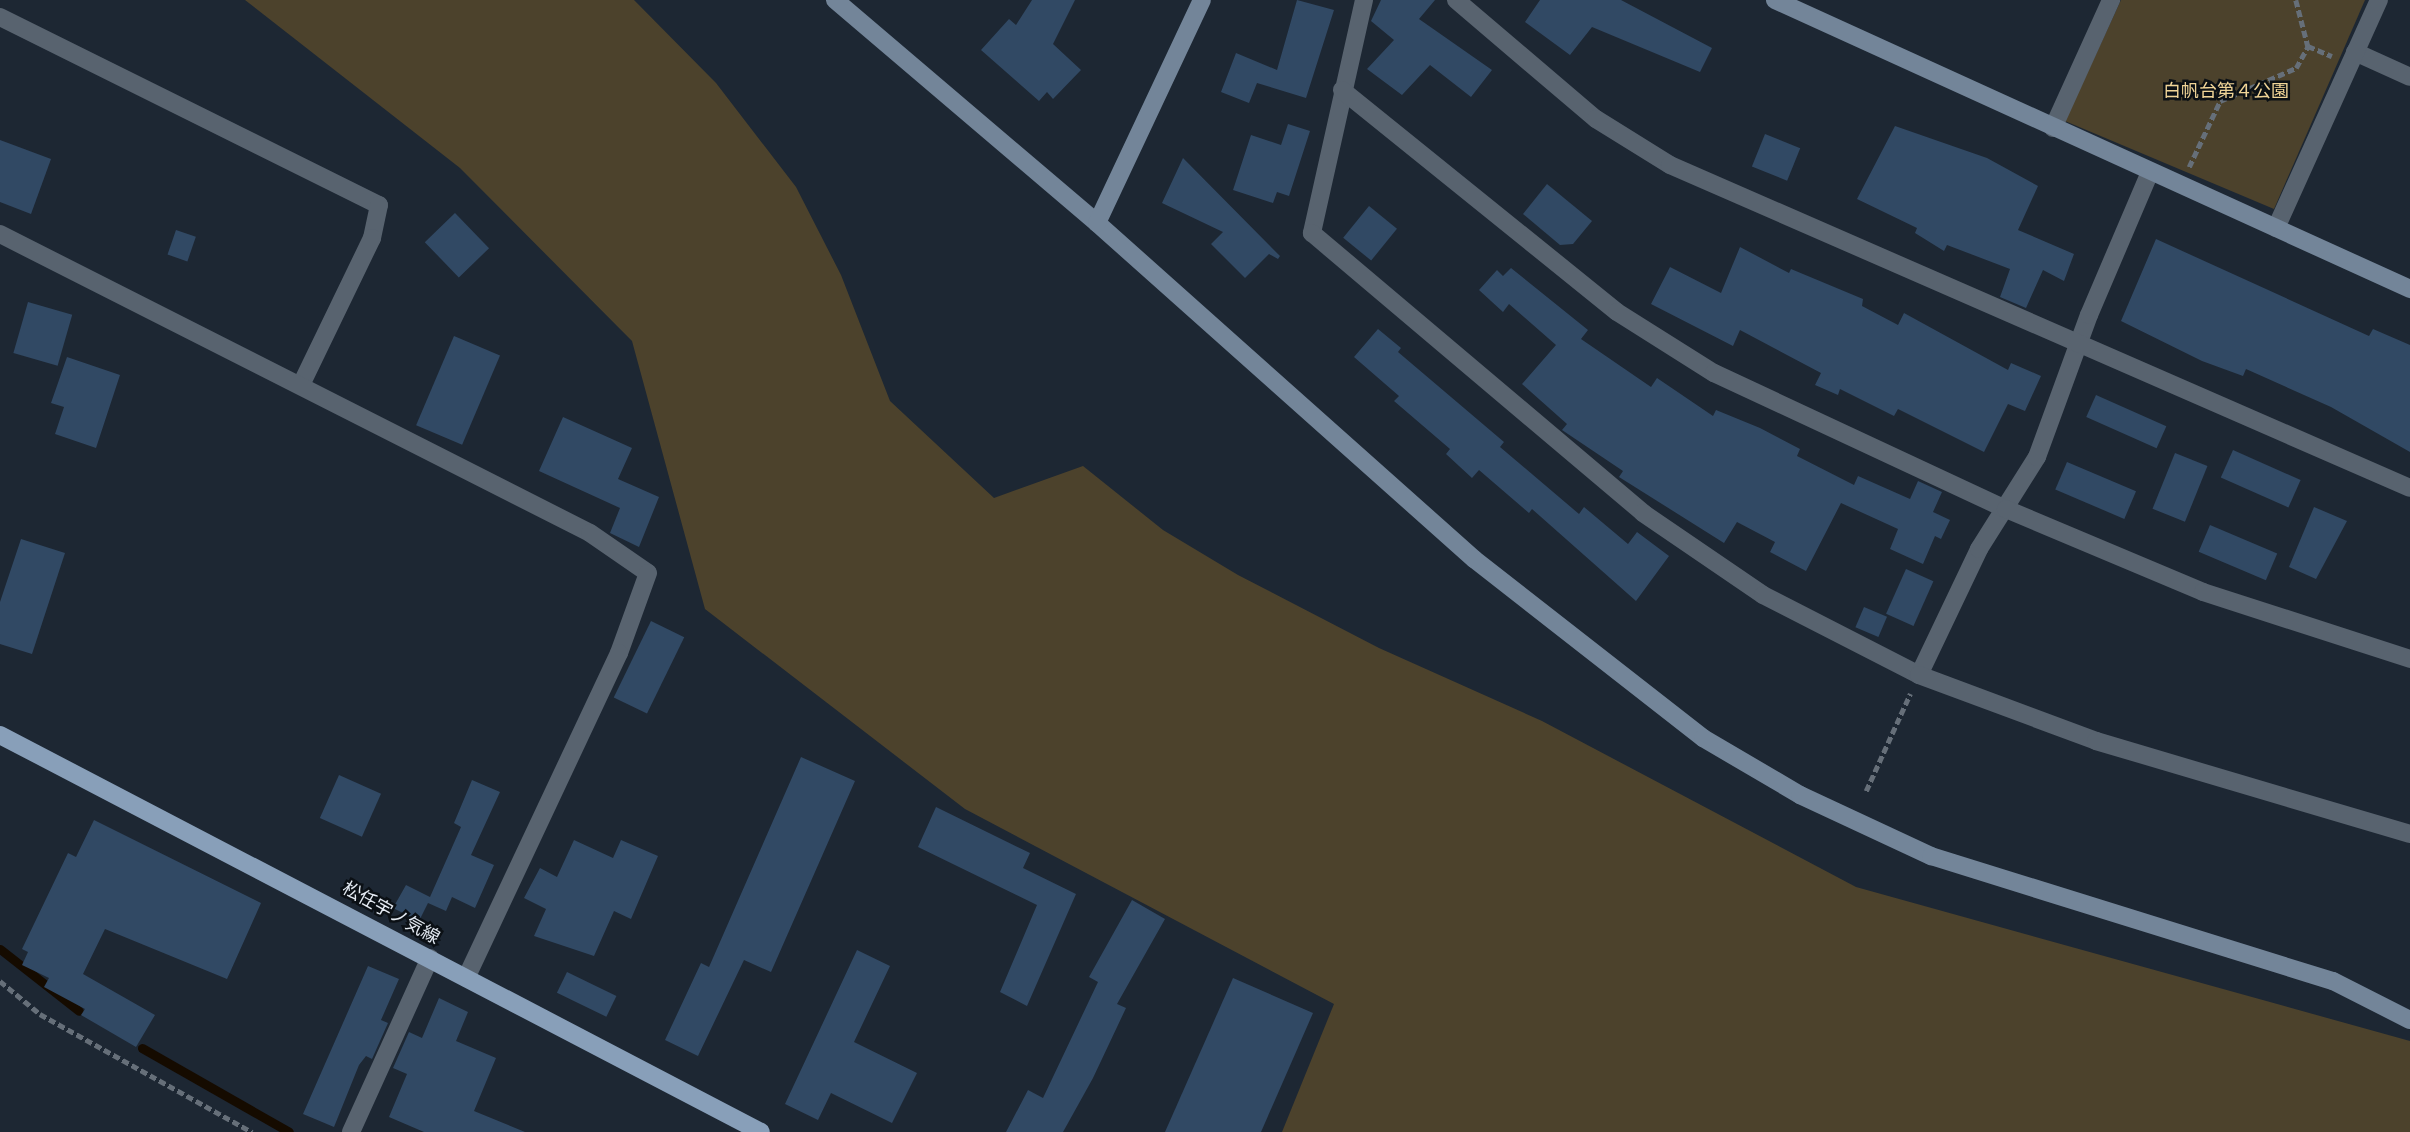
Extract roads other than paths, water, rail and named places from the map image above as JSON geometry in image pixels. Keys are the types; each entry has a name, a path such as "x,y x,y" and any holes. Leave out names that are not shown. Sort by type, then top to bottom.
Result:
{"main road":[{"name":"松任宇ノ気線","path":"0,735 761,1132"}],"street":[{"path":"835,0 1097,223 1494,576 1658,707 1751,768 1931,856 2333,981 2410,1020"},
{"path":"1097,223 1202,0"},
{"path":"1364,0 1312,233 1643,513 1763,595 1919,675 2096,741 2410,834"},
{"path":"1456,0 1596,119 1670,165 2076,347 2410,488"},
{"path":"1775,0 2410,289"},
{"path":"2053,128 2111,0"},
{"path":"2276,228 2379,0"},
{"path":"0,17 379,205 372,238 301,385"},
{"path":"2353,58 2410,77"},
{"path":"1342,90 1617,312 1703,366 2006,509 2203,592 2410,659"},
{"path":"1919,675 1979,549 2037,457 2076,347 2150,172"},
{"path":"0,234 590,533 648,573 619,653 466,978"},
{"path":"351,1132 430,958"}],"waterway":[{"path":"0,949 79,1011"},
{"path":"142,1048 289,1132"}],"park label":[{"name":"白帆台第４公園","path":"2226,91"}]}
